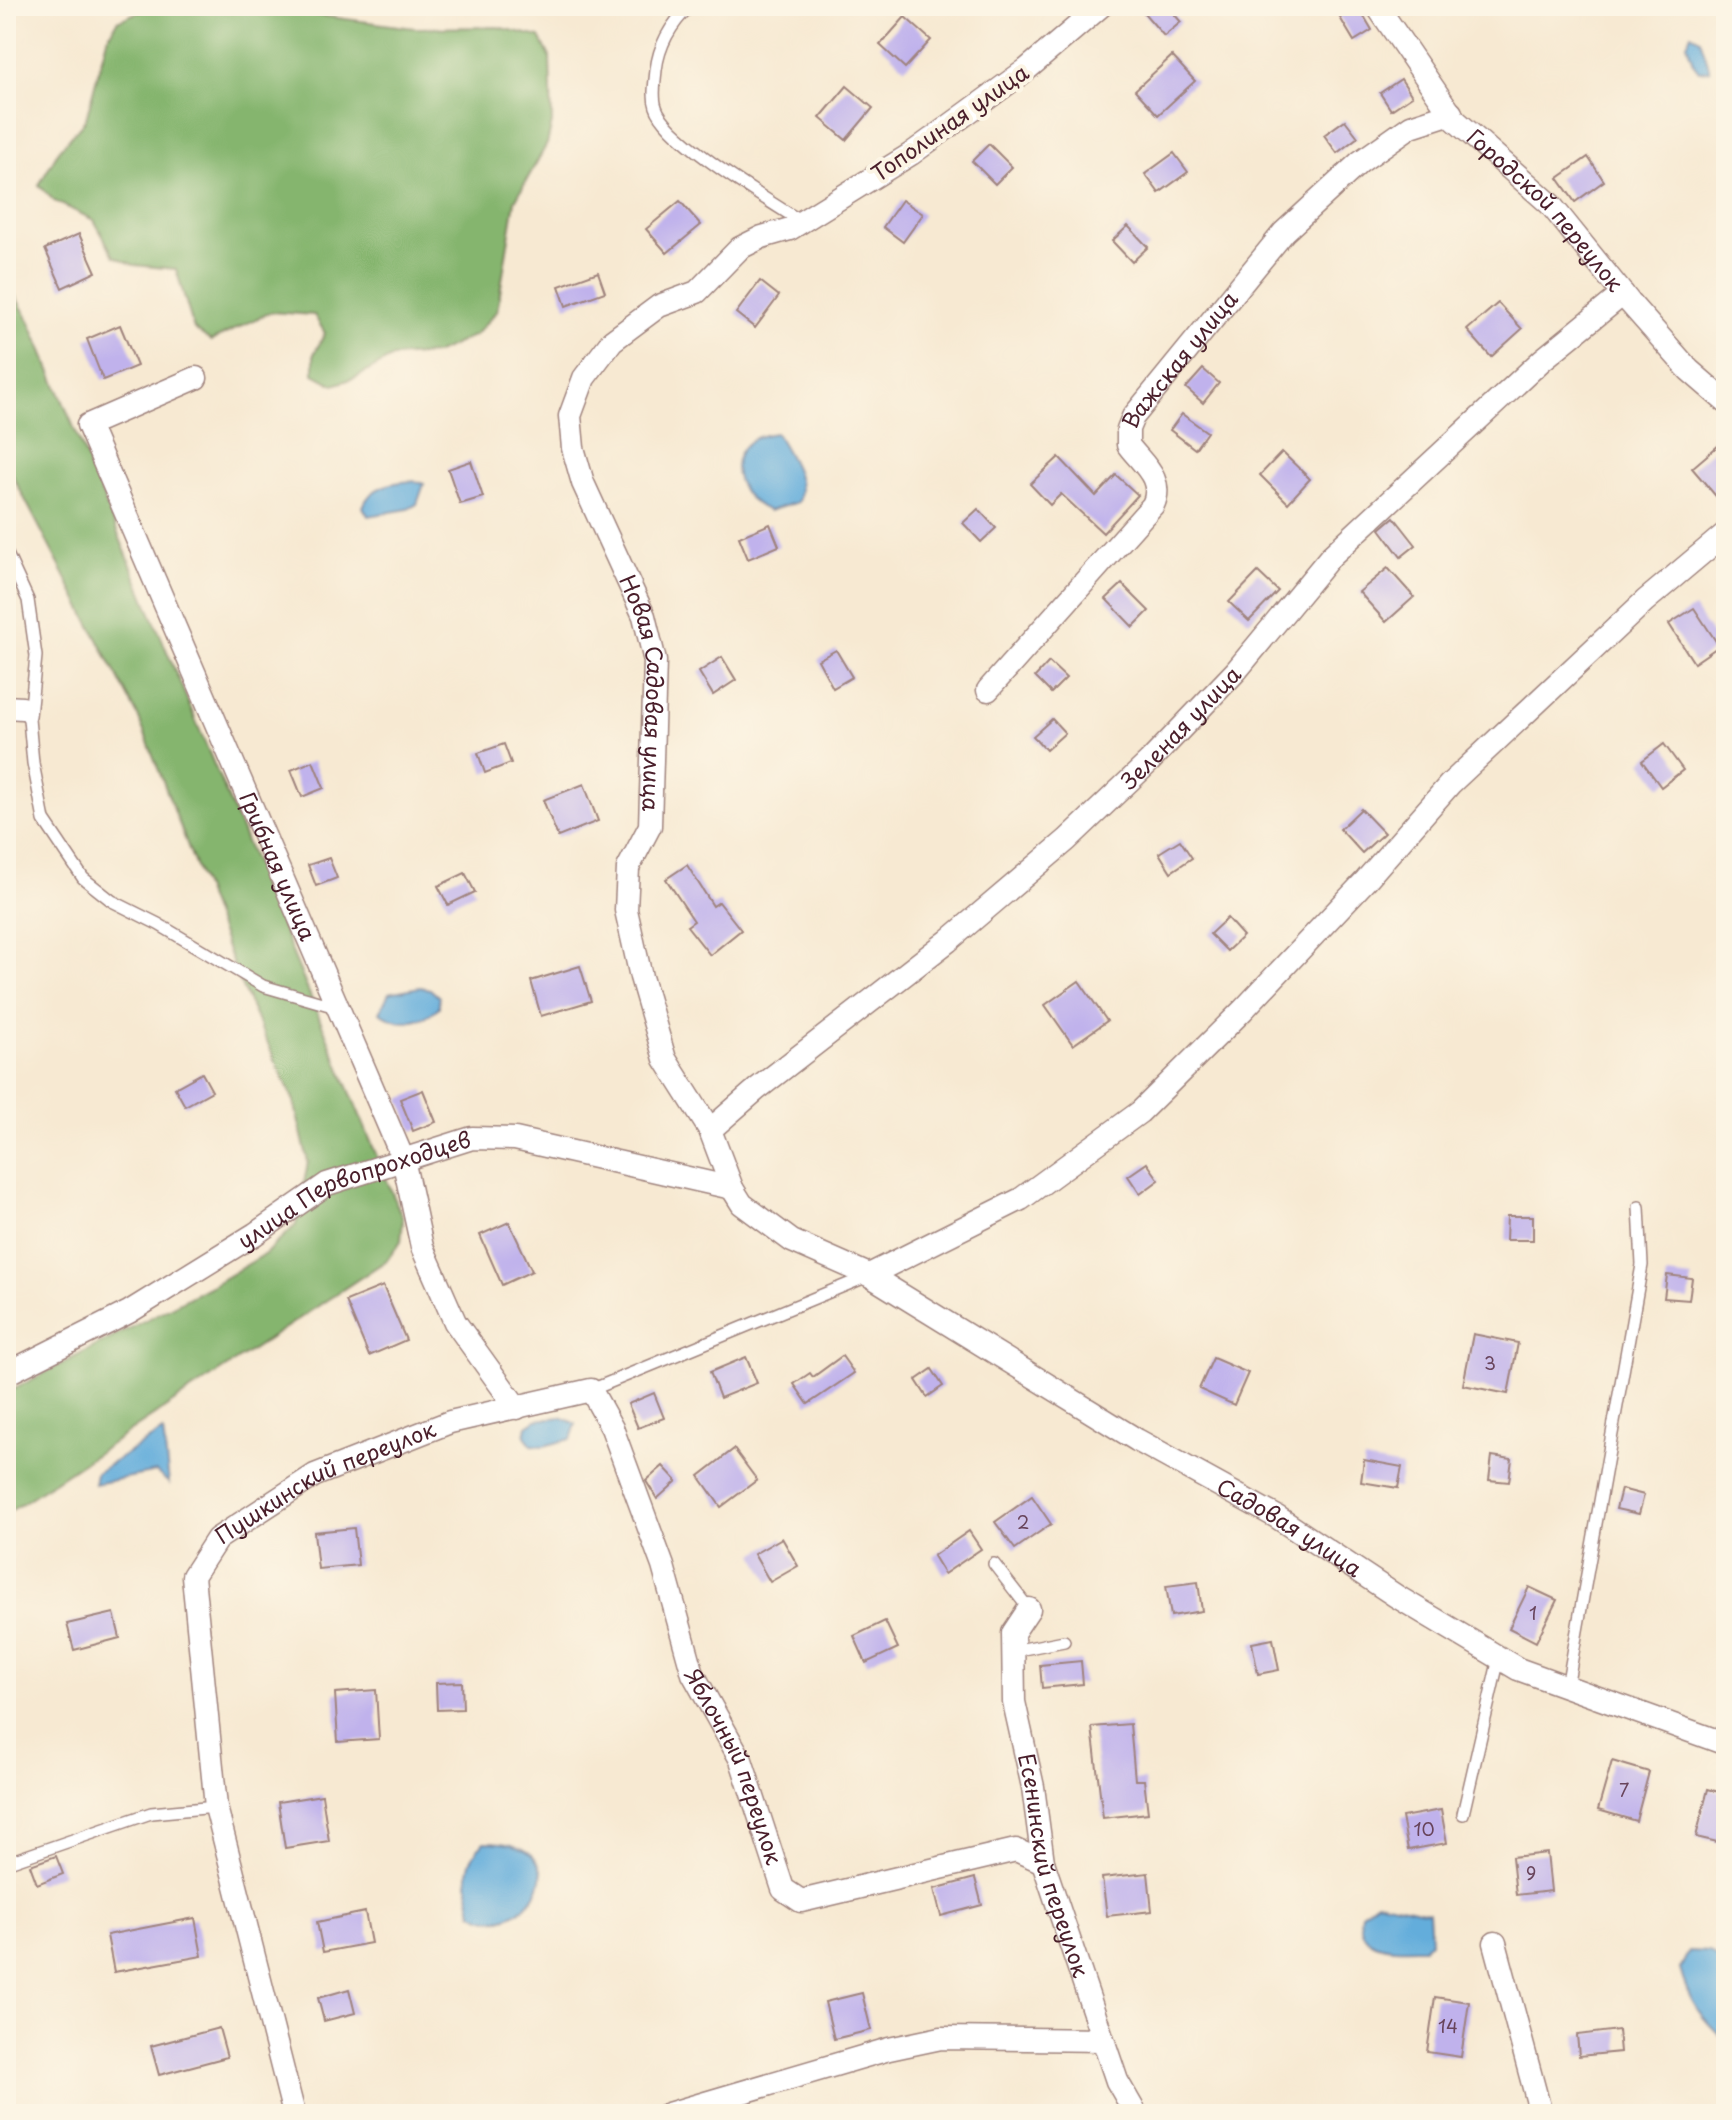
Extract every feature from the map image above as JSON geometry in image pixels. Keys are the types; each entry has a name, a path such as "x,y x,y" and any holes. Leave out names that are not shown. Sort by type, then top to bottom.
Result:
{"street":[{"name":"Тополиная улица","path":"796,226 840,201 937,135 1026,70 1101,6"},
{"name":"Городской переулок","path":"1377,6 1455,120 1550,204 1689,370 1726,402"},
{"name":"Важская улица","path":"988,690 1153,505 1157,495 1157,479 1128,445 1128,429 1133,417 1284,232 1360,162 1411,126 1451,113"},
{"name":"Новая Садовая улица","path":"796,226 740,248 697,292 659,306 612,341 584,378 570,416 573,448 583,483 644,616 655,661 650,826 628,868 626,910 641,977 665,1059 710,1130 732,1188 742,1204 792,1241 869,1275"},
{"name":"Зеленая улица","path":"710,1130 757,1089 948,941 1067,840 1149,762 1236,671 1331,556 1542,360 1623,294"},
{"name":"Грибная улица","path":"196,378 88,425 403,1159 422,1247 455,1322 517,1408"},
{"path":"869,1275 1021,1199 1140,1112 1284,967 1450,784 1645,601 1726,533"},
{"name":"улица Первопроходцев","path":"6,1374 129,1312 255,1234 327,1184 472,1138 515,1139 732,1188"},
{"name":"Садовая улица","path":"869,1275 1137,1440 1277,1517 1396,1596 1518,1669 1726,1744"},
{"name":"Пушкинский переулок","path":"294,2114 216,1807 193,1576 217,1539 315,1475 450,1422 591,1390"},
{"name":"Яблочный переулок","path":"591,1390 612,1428 663,1566 693,1674 741,1760 783,1889 801,1901 1016,1850 1043,1862"},
{"name":"Есенинский переулок","path":"1029,1609 1013,1633 1014,1702 1033,1787 1043,1862 1117,2081 1136,2114"},
{"path":"1495,1943 1541,2114"},
{"path":"668,2114 889,2049 941,2038 1103,2040"}],"lane":[{"path":"690,6 665,36 657,61 654,90 656,110 679,136 796,226"},
{"path":"7,554 28,600 36,656 19,711 44,820 83,878 112,901 158,924 263,986 338,1007"},
{"path":"1567,1687 1642,1265 1639,1207"},
{"path":"591,1390 869,1275"},
{"path":"994,1564 1029,1609"},
{"path":"1013,1651 1064,1641"},
{"path":"1463,1814 1499,1658"},
{"path":"6,1863 151,1813 216,1807"}],"green space":[{"path":"152,6 247,6 414,28 498,27 540,37 550,57 552,123 547,144 515,201 497,311 475,335 435,354 393,357 357,377 334,385 314,374 314,354 325,333 314,315 270,312 211,341 194,329 176,269 134,265 114,256 94,220 54,201 39,185 59,150 86,119 107,39 117,21"},
{"path":"6,280 30,322 403,1219 401,1241 387,1260 6,1514 6,1393 211,1286 265,1254 296,1225 308,1162 294,1101 241,985 138,716 6,463"}],"water":[{"path":"1691,34 1700,39 1710,70 1699,71 1693,63 1687,44"},
{"path":"776,433 798,475 800,493 798,502 769,511 755,503 745,492 736,468 739,455 746,445 758,437"},
{"path":"414,481 424,484 417,504 408,509 368,516 363,507 371,494 390,484"},
{"path":"420,987 430,989 439,997 439,1007 425,1017 402,1022 380,1012 389,993"},
{"path":"561,1417 576,1424 571,1439 544,1446 532,1445 525,1436 527,1426 536,1420"},
{"path":"163,1431 169,1483 156,1472 94,1484 96,1473"},
{"path":"485,1842 517,1847 535,1858 541,1874 537,1890 526,1905 510,1916 491,1919 472,1912 469,1866 477,1849"},
{"path":"1377,1901 1429,1912 1431,1940 1423,1948 1380,1946 1371,1942 1364,1935 1361,1913"},
{"path":"1689,1951 1709,1952 1726,1965 1726,2040 1703,2017 1687,1990 1680,1969"}],"building":[{"path":"1138,6 1167,6 1181,22 1164,36"},
{"path":"1333,6 1358,6 1372,30 1354,41"},
{"path":"905,17 931,40 905,68 880,45"},
{"path":"1172,56 1195,81 1158,115 1135,90"},
{"path":"1401,79 1412,96 1391,110 1380,93"},
{"path":"847,86 873,108 846,140 820,118"},
{"path":"1345,120 1358,137 1337,153 1324,135"},
{"path":"989,144 1012,167 995,184 972,161"},
{"path":"1174,153 1188,172 1159,193 1145,174"},
{"path":"1588,157 1604,181 1575,202 1558,178"},
{"path":"902,200 923,214 903,242 883,227"},
{"path":"680,201 701,225 667,253 646,229"},
{"path":"1128,226 1148,247 1132,262 1112,241"},
{"path":"79,234 96,272 62,288 45,249"},
{"path":"598,272 605,292 566,306 559,286"},
{"path":"760,281 779,296 755,328 736,313"},
{"path":"1498,303 1522,329 1491,357 1467,330"},
{"path":"120,325 137,366 103,380 87,339"},
{"path":"1203,369 1219,383 1203,403 1186,388"},
{"path":"1182,414 1207,432 1195,449 1170,430"},
{"path":"1726,439 1726,508 1692,468"},
{"path":"1282,452 1310,479 1288,503 1260,475"},
{"path":"1059,457 1096,496 1116,475 1138,495 1103,533 1061,494 1050,505 1030,484"},
{"path":"471,461 483,497 460,504 448,469"},
{"path":"978,509 996,528 981,542 963,523"},
{"path":"1394,517 1416,545 1401,557 1380,529"},
{"path":"770,524 779,546 748,559 739,537"},
{"path":"1388,568 1414,597 1386,622 1359,592"},
{"path":"1258,572 1278,591 1249,621 1229,602"},
{"path":"1122,584 1149,611 1133,627 1106,599"},
{"path":"1694,608 1719,646 1694,663 1669,624"},
{"path":"836,650 852,677 833,688 818,660"},
{"path":"722,657 736,680 713,695 699,672"},
{"path":"1049,662 1066,678 1051,693 1035,677"},
{"path":"1052,719 1065,733 1046,750 1033,736"},
{"path":"504,744 511,763 485,773 478,753"},
{"path":"1664,744 1683,770 1661,787 1642,761"},
{"path":"313,761 324,788 302,797 291,770"},
{"path":"584,784 598,821 558,837 543,800"},
{"path":"1361,809 1384,833 1362,853 1340,829"},
{"path":"1180,840 1192,858 1171,872 1159,853"},
{"path":"329,858 337,878 316,886 308,865"},
{"path":"687,865 713,906 719,902 741,930 710,955 687,926 694,921 666,879"},
{"path":"465,873 475,892 448,905 438,886"},
{"path":"1227,918 1243,936 1227,951 1210,934"},
{"path":"580,966 591,1001 541,1016 531,981"},
{"path":"1079,981 1107,1021 1073,1045 1045,1005"},
{"path":"202,1073 212,1091 185,1106 175,1088"},
{"path":"423,1090 436,1122 413,1131 400,1099"},
{"path":"1147,1163 1159,1180 1140,1194 1128,1176"},
{"path":"1507,1216 1533,1216 1533,1240 1506,1240"},
{"path":"509,1222 532,1271 502,1285 480,1235"},
{"path":"1667,1275 1692,1278 1689,1300 1664,1298"},
{"path":"383,1286 406,1340 369,1356 346,1301"},
{"path":"1473,1334 1518,1343 1508,1394 1463,1385"},
{"path":"842,1356 854,1373 808,1404 794,1384 810,1373 813,1377"},
{"path":"746,1357 757,1383 720,1398 710,1372"},
{"path":"1213,1358 1248,1373 1234,1405 1199,1389"},
{"path":"932,1369 943,1386 927,1397 916,1380"},
{"path":"654,1393 664,1418 638,1428 628,1404"},
{"path":"734,1449 757,1480 721,1507 699,1476"},
{"path":"1492,1456 1512,1459 1509,1482 1489,1480"},
{"path":"1364,1460 1402,1467 1398,1488 1361,1482"},
{"path":"663,1466 677,1481 657,1499 646,1481"},
{"path":"1621,1489 1644,1495 1639,1514 1616,1509"},
{"path":"1032,1496 1051,1524 1015,1549 995,1522"},
{"path":"354,1528 358,1565 318,1569 314,1532"},
{"path":"969,1531 981,1549 944,1574 933,1556"},
{"path":"782,1538 798,1566 770,1582 754,1554"},
{"path":"1198,1582 1202,1611 1171,1616 1166,1586"},
{"path":"1529,1587 1557,1600 1536,1642 1509,1628"},
{"path":"114,1613 120,1638 74,1650 67,1624"},
{"path":"885,1621 898,1648 866,1663 854,1636"},
{"path":"1273,1639 1279,1670 1258,1674 1252,1643"},
{"path":"1081,1661 1083,1684 1042,1688 1040,1665"},
{"path":"462,1682 463,1709 437,1710 436,1683"},
{"path":"376,1690 379,1739 338,1742 335,1693"},
{"path":"1130,1724 1135,1780 1144,1780 1148,1813 1103,1818 1092,1727"},
{"path":"1612,1761 1649,1772 1636,1821 1598,1810"},
{"path":"1708,1789 1726,1794 1726,1844 1696,1837"},
{"path":"322,1795 329,1841 285,1848 278,1802"},
{"path":"1441,1810 1447,1843 1408,1850 1402,1817"},
{"path":"1547,1853 1551,1891 1516,1895 1512,1857"},
{"path":"56,1856 63,1874 37,1884 30,1865"},
{"path":"1148,1873 1152,1911 1107,1916 1102,1878"},
{"path":"975,1878 982,1905 941,1916 934,1889"},
{"path":"365,1912 371,1943 323,1952 317,1922"},
{"path":"195,1918 202,1956 114,1972 107,1935"},
{"path":"349,1989 355,2013 324,2021 318,1998"},
{"path":"862,1993 871,2030 834,2039 825,2002"},
{"path":"1435,1997 1469,2002 1461,2057 1427,2052"},
{"path":"219,2028 227,2057 159,2075 151,2046"},
{"path":"1618,2030 1620,2052 1579,2056 1577,2035"}]}
